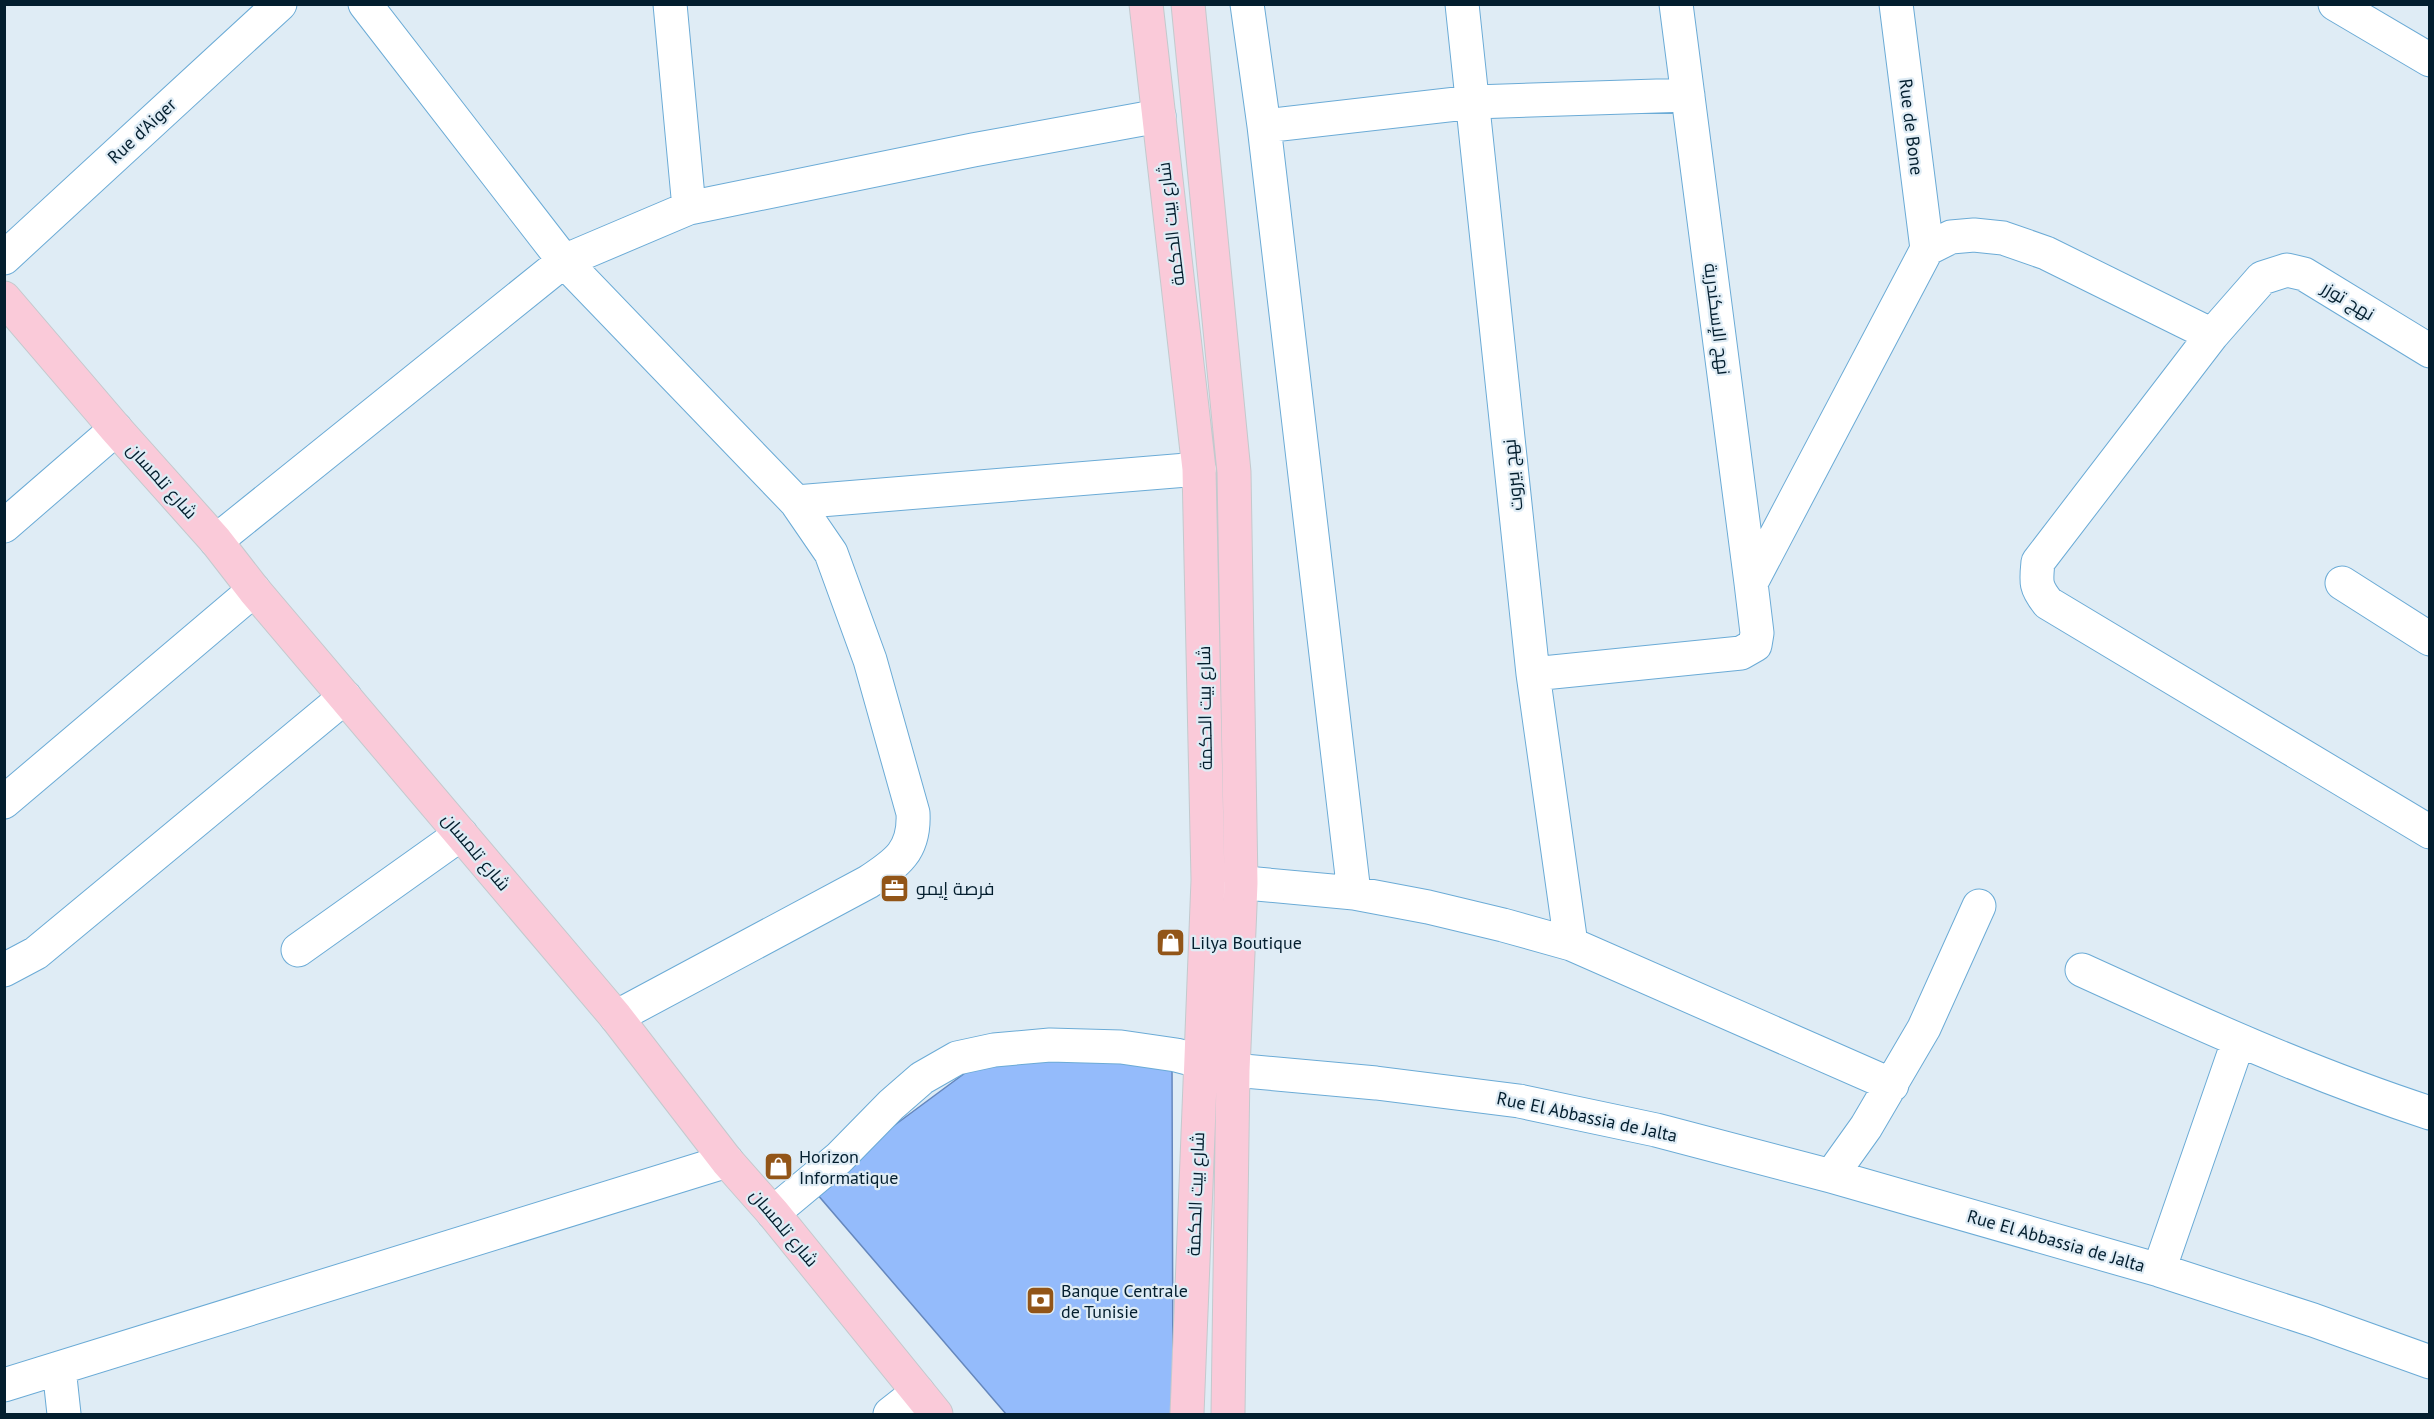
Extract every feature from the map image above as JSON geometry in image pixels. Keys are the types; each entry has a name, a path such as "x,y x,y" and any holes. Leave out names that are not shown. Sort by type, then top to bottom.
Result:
{"main road":[{"name":"شارع بيت الحكمة","path":"1146,4 1199,469 1208,880 1187,1414"},
{"name":"شارع بيت الحكمة","path":"1188,4 1234,472 1241,884 1233,1070 1228,1414"},
{"name":"شارع تلمسان","path":"4,298 216,541 254,590 616,1017 727,1161 773,1213 927,1403"}],"street":[{"name":"Rue d'Aiger","path":"4,258 280,4"},
{"path":"365,4 564,261 796,502 831,553 870,660 913,813 914,832 894,864 868,882 616,1017"},
{"path":"669,4 688,208"},
{"path":"1247,4 1264,126 1354,893"},
{"name":"نهج بيروت","path":"1462,4 1533,674 1571,944"},
{"name":"نهج الإسكندرية","path":"1533,674 1740,653 1755,645 1757,633 1751,583 1676,4"},
{"name":"Rue de Bone","path":"1896,4 1927,249"},
{"path":"2335,4 2430,60"},
{"path":"1264,126 1474,102 1688,95"},
{"path":"216,541 564,261 688,208 973,150 1159,116"},
{"path":"1751,583 1927,249 1951,237 1974,235 2003,238 2046,253 2212,335 2038,562 2037,590 2048,603 2430,832"},
{"name":"نهج توزر","path":"2212,335 2262,278 2287,270 2304,274 2430,351"},
{"path":"4,526 116,429"},
{"path":"796,502 1199,469"},
{"path":"2342,583 2430,639"},
{"path":"4,802 254,590"},
{"path":"4,970 36,953 345,698"},
{"path":"298,950 461,834"},
{"path":"1208,880 1354,893 1482,920 1571,944 1892,1085"},
{"path":"1831,1176 1892,1085 1924,1028 1979,906"},
{"path":"2082,970 2238,1042 2430,1113"},
{"path":"2159,1270 2238,1042"},
{"name":"Rue El Abbassia de Jalta","path":"773,1213 839,1158 891,1105 922,1078 957,1058 994,1050 1050,1045 1121,1047 1201,1060 1233,1070 1376,1083 1519,1101 1656,1130 1831,1176 2159,1270 2313,1320 2430,1362"},
{"path":"4,1385 727,1161"},
{"path":"58,1368 64,1414"},
{"path":"891,1414 927,1403"}],"building":[{"name":"Banque Centrale de Tunisie","path":"984,1059 1172,1059 1173,1414 1006,1414 811,1187"}],"place":[{"name":"فرصة إيمو","path":"895,889"},
{"name":"Lilya Boutique","path":"1170,943"},
{"name":"Horizon Informatique","path":"778,1167"},
{"name":"Banque Centrale de Tunisie","path":"1040,1301"}]}
